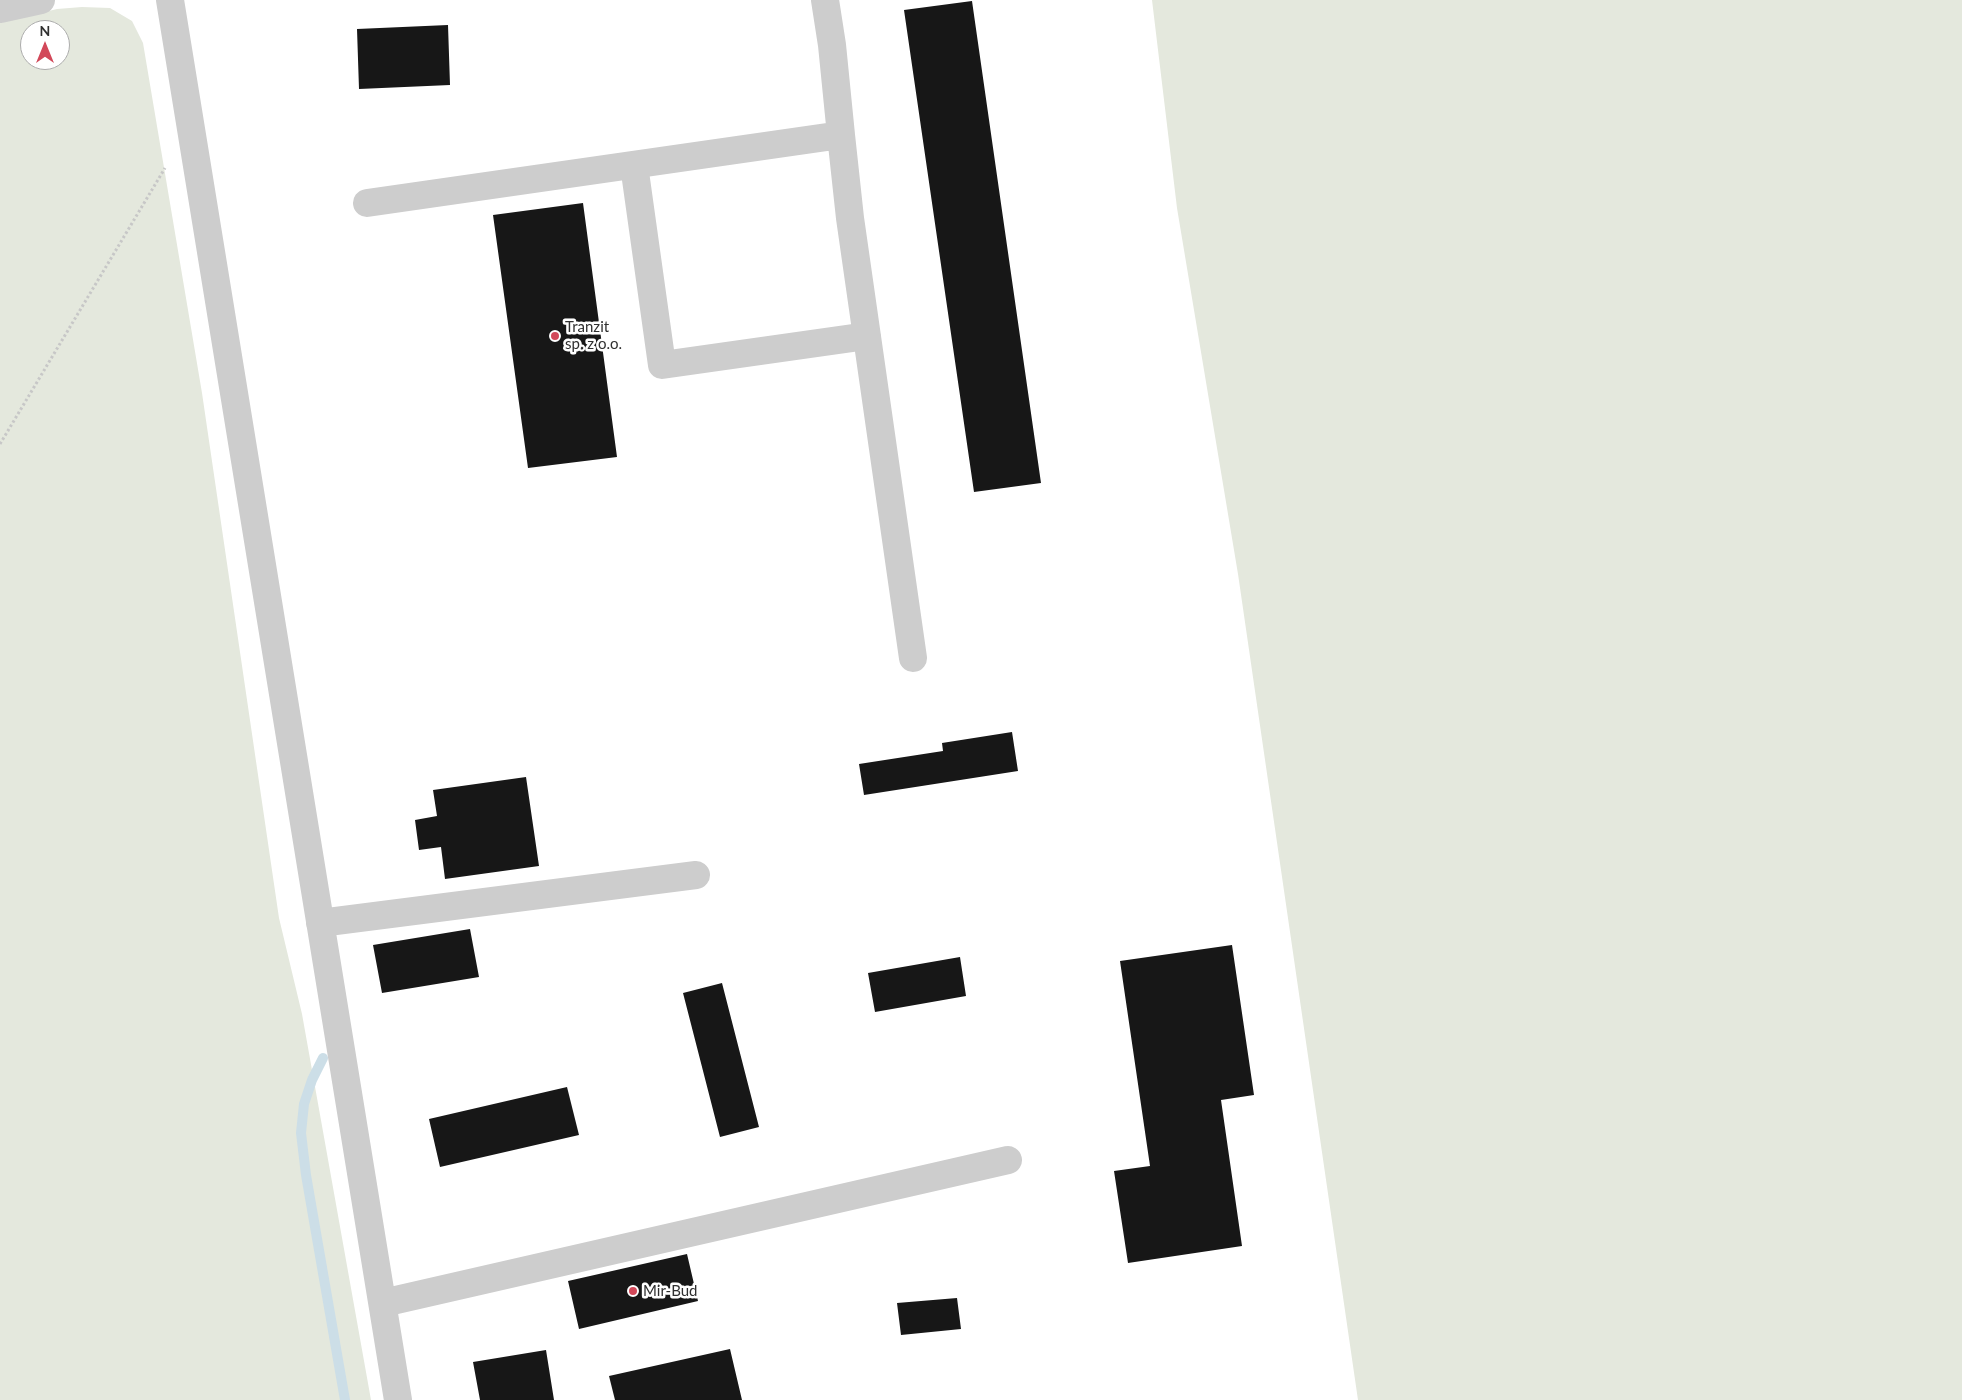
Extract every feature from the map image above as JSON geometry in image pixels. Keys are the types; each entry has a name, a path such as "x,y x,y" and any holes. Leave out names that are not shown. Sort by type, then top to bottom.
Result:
{"street":[{"path":"0,9 41,0"},
{"path":"170,0 398,1400"},
{"path":"825,0 832,45 850,218 913,658"},
{"path":"367,204 841,134"},
{"path":"634,165 662,365 867,336"},
{"path":"320,923 696,875"},
{"path":"383,1303 1008,1160"}],"path":[{"path":"0,444 165,167"}],"shaded area":[{"path":"1152,0 1962,0 1962,1400 1358,1400 1238,574 1177,208"},
{"path":"82,7 110,8 132,21 143,43 202,393 279,918 302,1014 371,1400 0,1400 0,23 57,9"}],"building":[{"path":"972,1 1041,483 974,492 904,10"},
{"path":"448,25 450,85 359,89 357,29"},
{"name":"Tranzit sp. z o.o.","path":"583,203 617,457 528,468 493,215"},
{"path":"1012,732 1018,771 864,795 859,764 943,751 942,743"},
{"path":"526,777 539,866 445,879 441,847 419,850 415,820 437,816 433,790"},
{"path":"470,929 479,977 382,993 373,945"},
{"path":"1232,945 1254,1095 1221,1100 1242,1246 1128,1263 1114,1171 1150,1166 1120,961"},
{"path":"960,957 966,996 875,1012 868,973"},
{"path":"722,983 759,1127 720,1137 683,993"},
{"path":"567,1087 579,1135 440,1167 429,1119"},
{"name":"Mir-Bud","path":"687,1254 698,1301 579,1329 568,1281"},
{"path":"957,1298 961,1329 901,1335 897,1303"},
{"path":"730,1349 742,1400 615,1400 609,1376"},
{"path":"546,1350 554,1400 480,1400 473,1362"}],"waterway":[{"path":"323,1058 312,1080 304,1104 301,1133 306,1175 345,1400"}],"place":[{"name":"Tranzit sp. z o.o.","path":"555,336"},
{"name":"Mir-Bud","path":"633,1291"}]}
